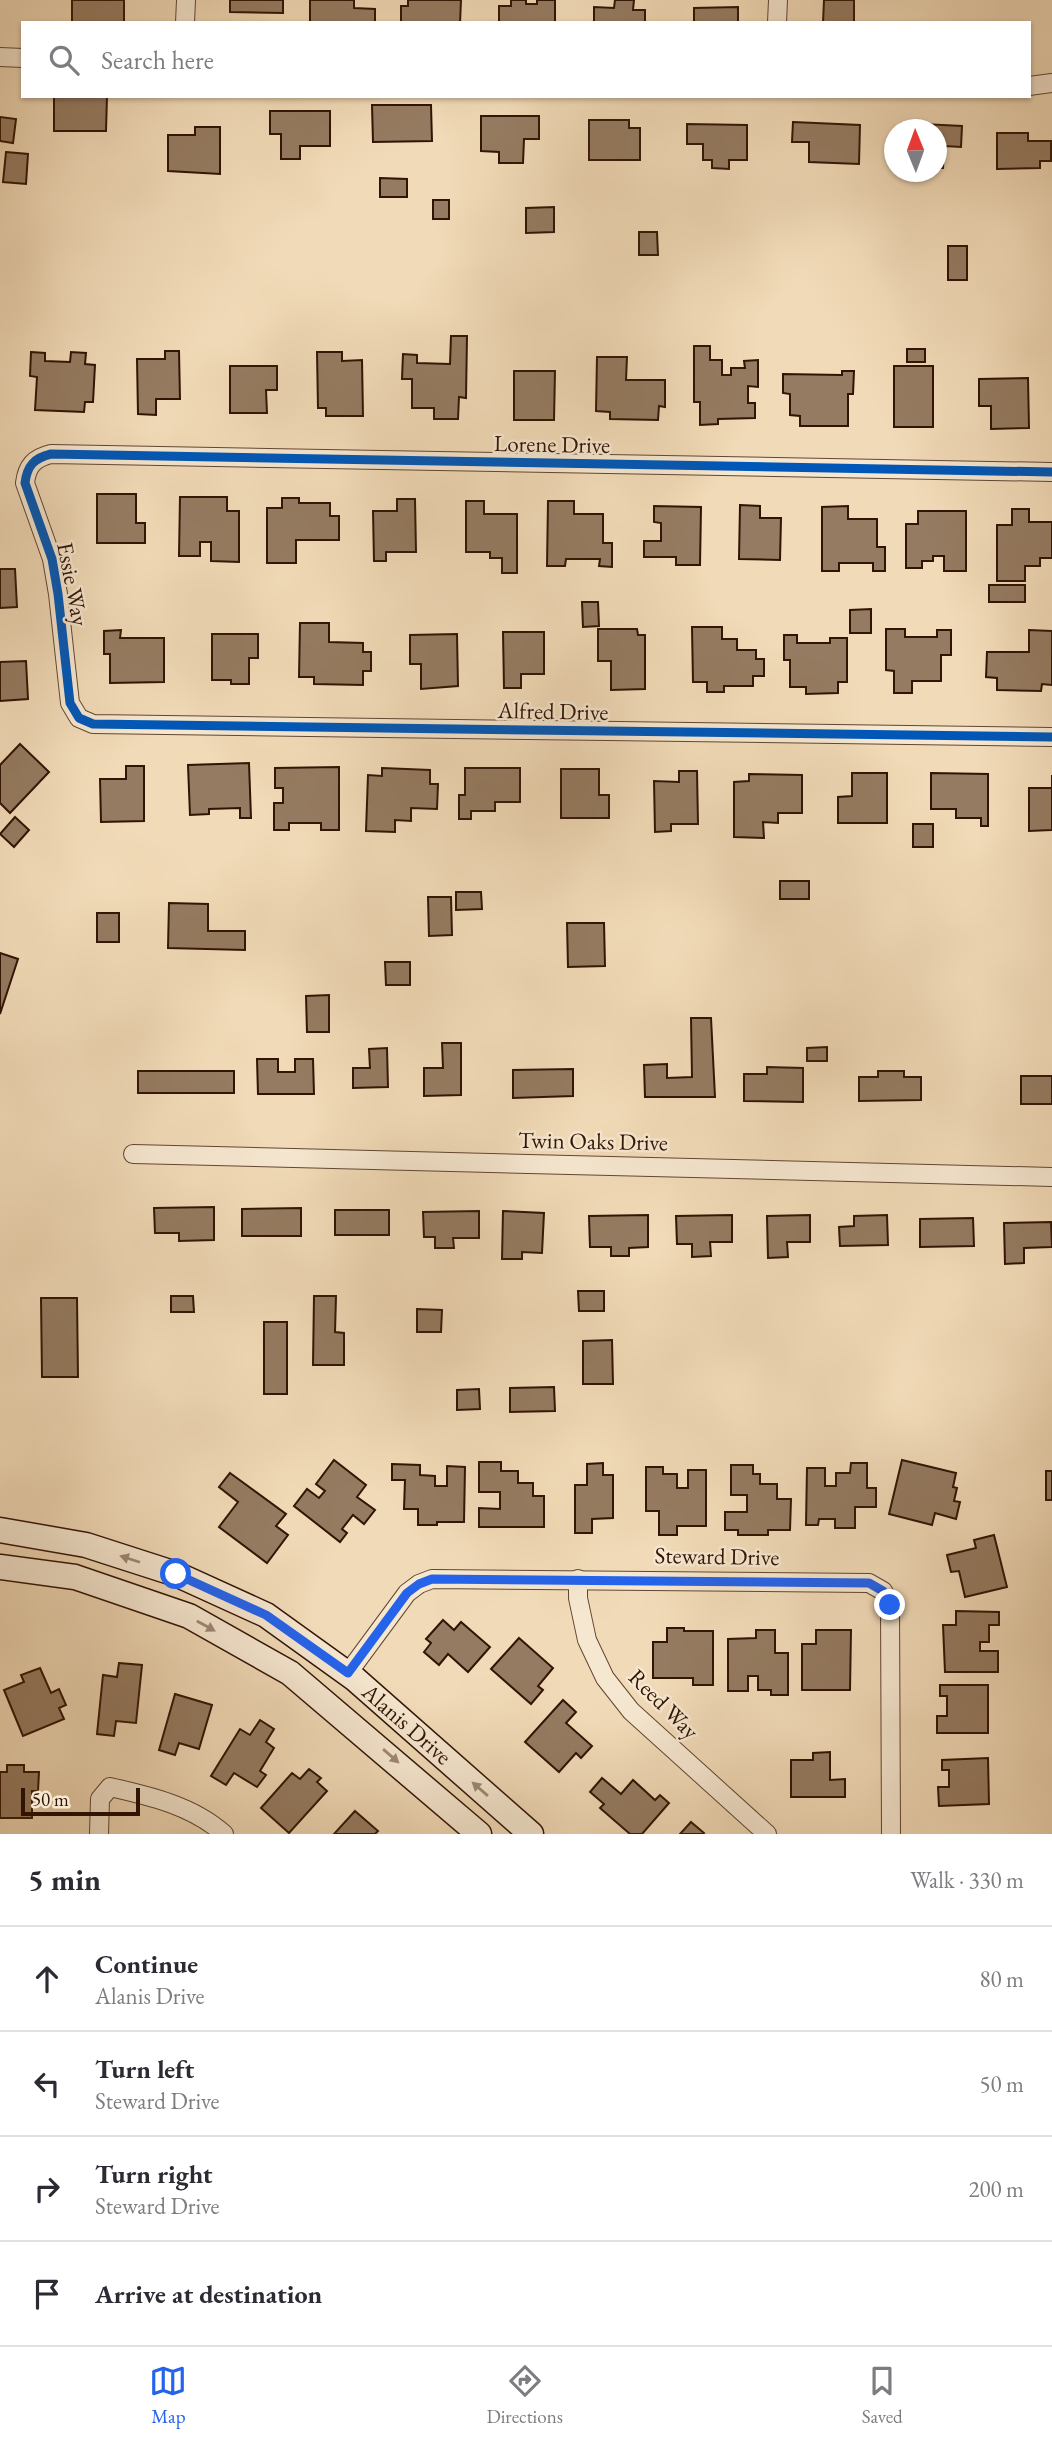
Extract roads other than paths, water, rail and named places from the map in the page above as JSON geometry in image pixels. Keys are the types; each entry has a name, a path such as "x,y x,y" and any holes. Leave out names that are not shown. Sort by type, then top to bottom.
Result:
{"main road":[{"name":"Alanis Drive","path":"0,1530 86,1545 176,1574 266,1615 348,1673 531,1834"},
{"name":"Alanis Drive","path":"0,1567 75,1577 189,1616 290,1673 480,1834"}],"street":[{"path":"185,21 186,0"},
{"path":"777,21 778,0"},
{"path":"0,57 21,58"},
{"path":"1031,86 1052,83"},
{"name":"Lorene Drive","path":"51,454 1052,472"},
{"name":"Essie Way","path":"51,454 31,463 25,483 52,559 70,696"},
{"name":"Alfred Drive","path":"70,696 70,704 79,718 93,724 1052,737"},
{"name":"Twin Oaks Drive","path":"133,1154 1052,1177"},
{"name":"Steward Drive","path":"348,1673 407,1593 432,1579 860,1583 876,1586 887,1597 890,1613 891,1834"},
{"name":"Reed Way","path":"578,1579 578,1598 587,1640 605,1678 631,1711 767,1834"},
{"path":"99,1834 100,1799 110,1787 157,1798 212,1823 224,1834"}]}
